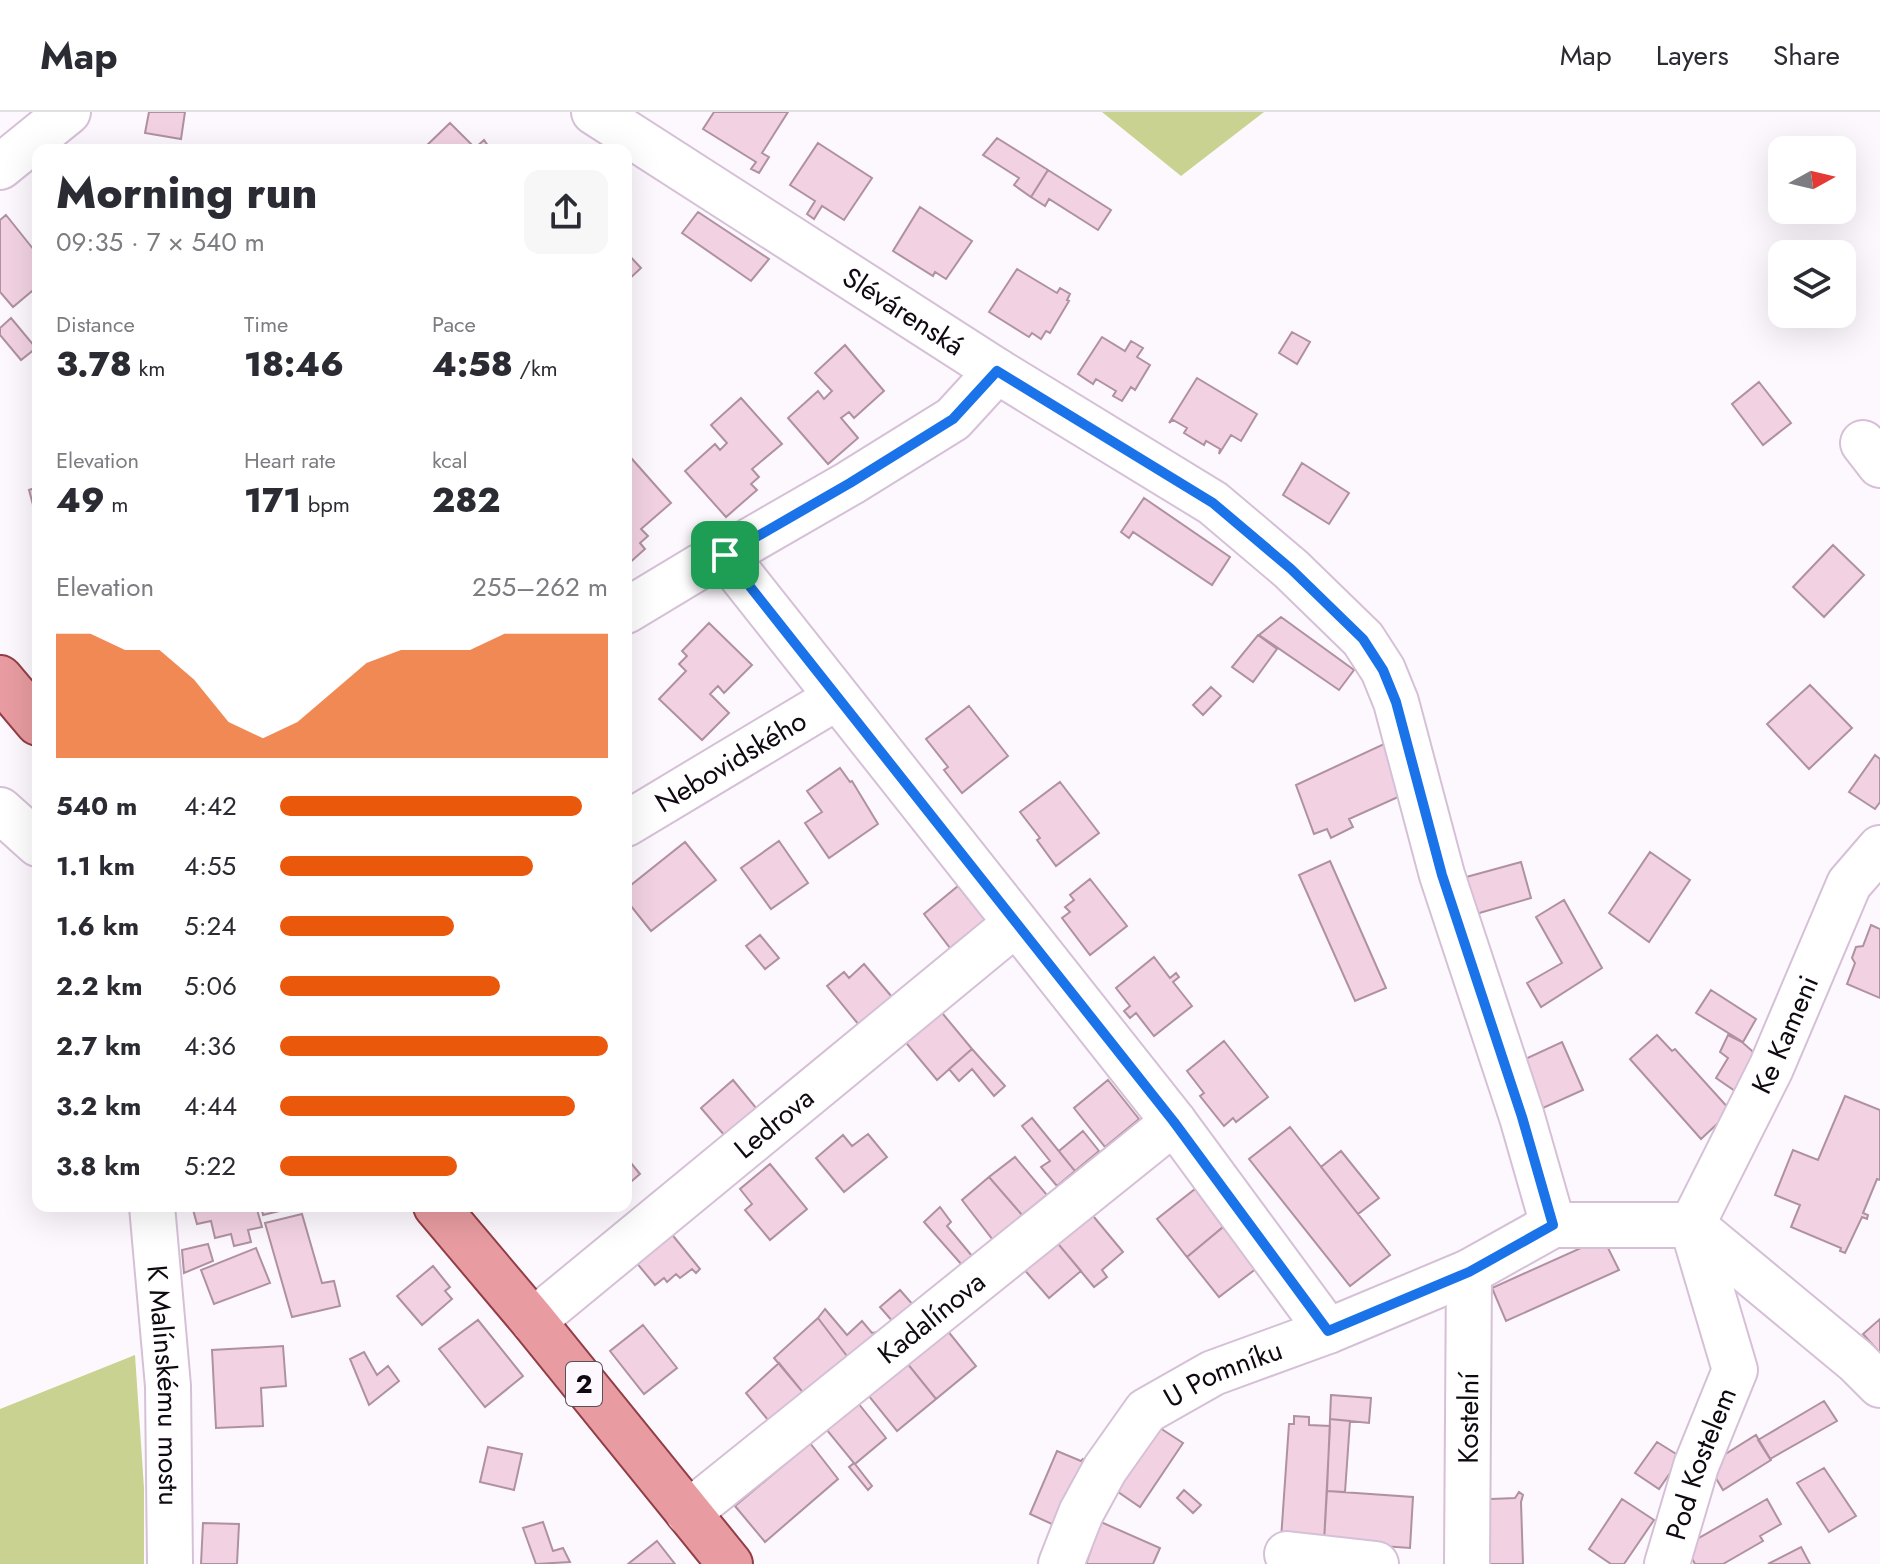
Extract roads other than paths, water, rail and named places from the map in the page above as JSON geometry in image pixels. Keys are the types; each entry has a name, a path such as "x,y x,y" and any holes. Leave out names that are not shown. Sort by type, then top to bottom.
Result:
{"main road":[{"path":"0,678 32,716"},
{"name":"2","path":"441,1212 730,1564"}],"street":[{"path":"0,167 68,112"},
{"name":"Slévárenská","path":"594,112 997,371 1213,503 1312,589 1363,639 1383,670 1396,702 1442,875 1522,1117 1553,1225"},
{"path":"632,607 850,483 953,419 997,371"},
{"path":"725,555 1174,1122 1328,1331"},
{"name":"Nebovidského","path":"632,820 836,698"},
{"path":"0,810 32,839"},
{"name":"Ke Kameni","path":"1692,1225 1771,1068 1849,884 1880,848"},
{"name":"Ledrova","path":"533,1321 1015,924"},
{"name":"Kadalínova","path":"688,1513 1174,1122"},
{"name":"K Malínskému mostu","path":"153,1212 168,1386 170,1564"},
{"name":"U Pomníku","path":"1061,1564 1081,1513 1105,1469 1146,1411 1213,1373 1328,1331 1469,1272 1553,1225 1692,1225"},
{"path":"1692,1225 1856,1361 1880,1385"},
{"name":"Pod Kostelem","path":"1667,1564 1696,1466 1735,1370 1692,1225"},
{"name":"Kostelní","path":"1467,1564 1469,1272"},
{"path":"1287,1554 1376,1564"}]}
